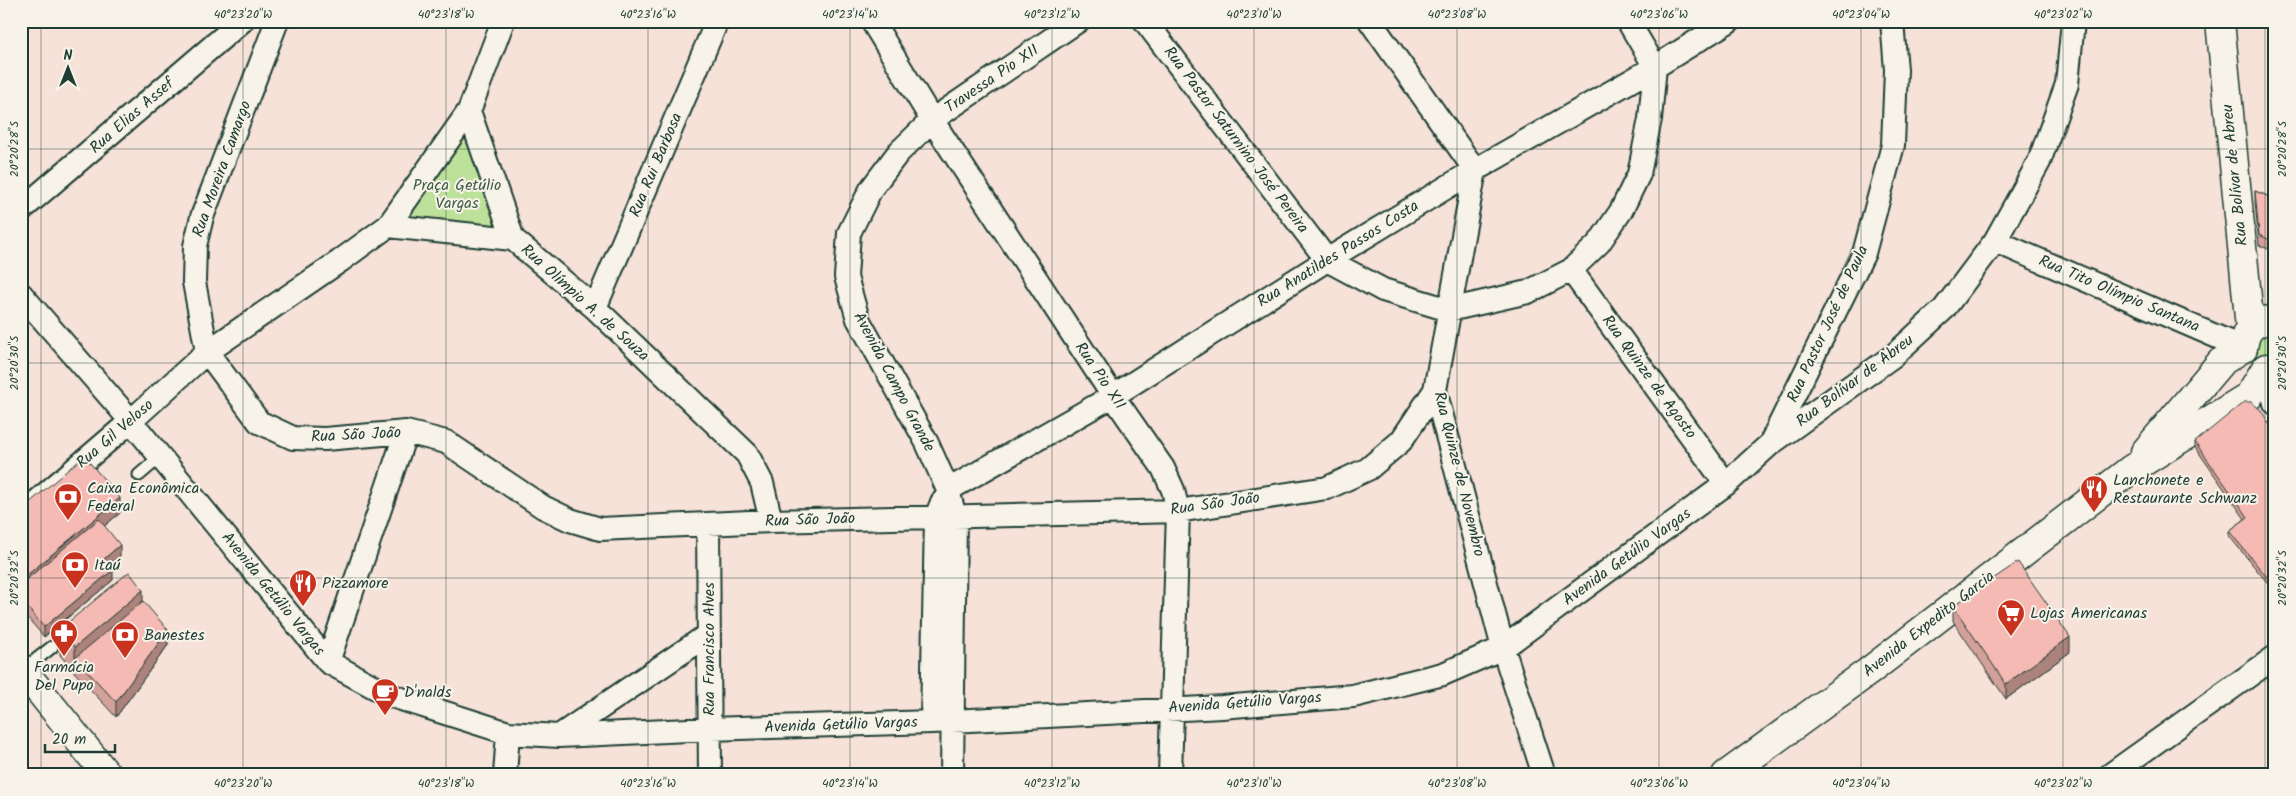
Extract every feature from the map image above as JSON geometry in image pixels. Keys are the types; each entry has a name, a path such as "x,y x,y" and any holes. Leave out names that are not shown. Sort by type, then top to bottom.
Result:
{"main road":[{"name":"Rua Bolívar de Abreu","path":"2220,21 2256,332"},
{"path":"2256,332 2254,364 2270,367"},
{"name":"Avenida Expedito Garcia","path":"2130,470 2221,362 2256,332"},
{"name":"Avenida Expedito Garcia","path":"1726,775 1868,672 2130,470 2249,396 2270,367"},
{"path":"22,669 107,775"}],"street":[{"name":"Rua Elias Assef","path":"21,210 242,21"},
{"name":"Rua Moreira Camargo","path":"207,352 194,282 195,246 202,217 277,21"},
{"path":"207,352 340,262 388,226 469,111 503,21"},
{"name":"Rua Rui Barbosa","path":"595,308 717,21"},
{"name":"Rua Pio XII","path":"872,21 932,120 1113,396 1164,468 1173,490 1178,511 1170,775"},
{"name":"Travessa Pio XII","path":"932,120 1078,21"},
{"name":"Rua Pastor Saturnino José Pereira","path":"1145,21 1326,260"},
{"path":"1370,21 1475,170"},
{"path":"1326,260 1383,290 1449,310 1528,292 1571,270 1599,243 1621,210 1639,174 1650,119 1655,67 1628,21"},
{"name":"Rua Anatildes Passos Costa","path":"948,490 1113,396 1326,260 1475,170 1655,67 1729,21"},
{"name":"Rua Pastor José de Paula","path":"1769,445 1864,253 1893,145 1896,70 1892,21"},
{"name":"Rua Bolívar de Abreu","path":"1769,445 1893,356 1944,309 1995,241 2040,162 2067,84 2073,21"},
{"path":"469,111 513,239"},
{"name":"Avenida Campo Grande","path":"932,120 898,154 871,189 849,232 846,276 858,319 927,443 948,490"},
{"name":"Rua Quinze de Novembro","path":"1475,170 1435,390 1503,648 1544,775"},
{"name":"Rua Olímpio A. de Souza","path":"388,226 513,239 595,308 747,454 762,483 771,521"},
{"name":"Rua Tito Olímpio Santana","path":"1995,241 2256,332"},
{"name":"Rua Quinze de Agosto","path":"1571,270 1726,484"},
{"name":"Avenida Getúlio Vargas","path":"21,294 131,421 328,662 389,695 508,733 559,736 943,721 1222,707 1353,696 1443,674 1503,648 1726,484 1769,445"},
{"name":"Rua Gil Veloso","path":"21,515 131,421 207,352"},
{"name":"Rua São João","path":"207,352 260,422 293,438 325,439 406,432 446,442 543,507 570,520 600,529 771,521 1178,511 1327,488 1368,469 1402,440 1435,390"},
{"path":"2270,367 2275,403"},
{"path":"328,662 406,432"},
{"path":"948,490 945,516 943,721 952,775"},
{"name":"Rua Francisco Alves","path":"708,524 710,775"},
{"path":"559,736 709,634"},
{"path":"2110,775 2275,657"},
{"path":"505,775 508,733"}],"lane":[{"path":"139,475 160,457"},
{"path":"22,669 52,647"}],"green space":[{"name":"Praça Getúlio Vargas","path":"469,111 513,239 388,226"},
{"path":"2275,321 2275,367 2261,365 2250,358 2244,340"}],"building":[{"path":"2255,191 2275,199 2275,242 2259,235"},
{"path":"2244,402 2251,402 2261,410 2271,427 2275,444 2275,587 2229,531 2248,517 2195,442"},
{"path":"84,456 120,498 21,580 21,510"},
{"path":"99,519 120,545 104,559 113,570 44,627 21,600 21,584"},
{"name":"Lojas Americanas","path":"2018,562 2070,637 2006,684 1953,606"},
{"path":"129,572 143,590 75,647 60,629"},
{"name":"Banestes","path":"143,601 168,630 116,702 75,658"}],"place":[{"name":"Lanchonete e Restaurante Schwanz","path":"2094,513"},
{"name":"Caixa Econômica Federal","path":"68,521"},
{"name":"Itaú","path":"75,589"},
{"name":"Pizzamore","path":"303,607"},
{"name":"Lojas Americanas","path":"2011,637"},
{"name":"Farmácia Del Pupo","path":"64,657"},
{"name":"Banestes","path":"125,659"},
{"name":"D'nalds","path":"385,716"}]}
